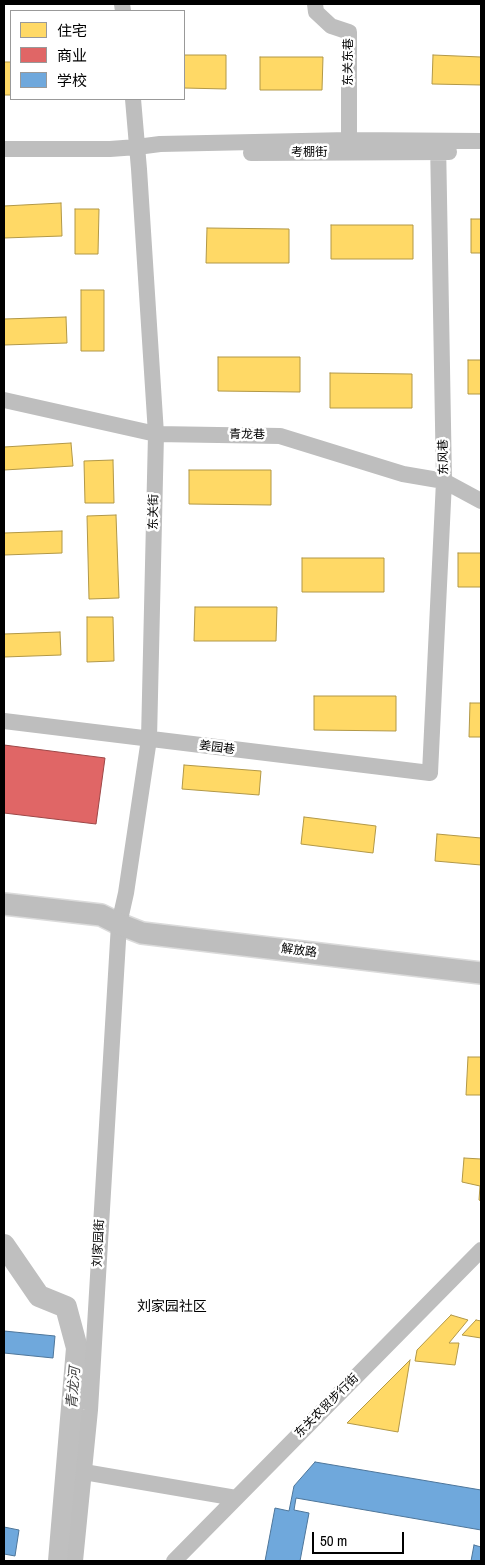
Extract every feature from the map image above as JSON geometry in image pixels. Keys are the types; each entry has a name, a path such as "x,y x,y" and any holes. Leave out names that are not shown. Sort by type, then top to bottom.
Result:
{"main road":[{"name":"解放路","path":"4,904 101,915 142,932 481,973"},
{"name":"解放路","path":"4,917 100,927 144,920 481,960"}],"street":[{"name":"东关东巷","path":"315,4 316,12 331,26 349,32 349,140"},
{"name":"东关街","path":"119,924 126,893 149,739 156,434 133,100"},
{"name":"考棚街","path":"4,149 349,140 481,152"},
{"name":"考棚街","path":"137,147 161,153 438,147 481,141"},
{"name":"东风巷","path":"430,773 444,481 438,147"},
{"name":"青龙巷","path":"4,400 156,434 280,436 403,474 444,481 481,501"},
{"name":"姜园巷","path":"4,720 430,773"},
{"name":"刘家园街","path":"75,1561 90,1410 119,924"},
{"name":"东关农贸步行街","path":"174,1561 481,1250"},
{"path":"84,1472 236,1498"}],"building: 住宅":[{"path":"185,55 226,55 226,89 185,88"},
{"path":"433,55 481,57 481,85 432,84"},
{"path":"260,57 323,57 322,90 260,90"},
{"path":"4,62 10,62 10,95 4,95"},
{"path":"61,203 62,236 4,238 4,206"},
{"path":"75,209 99,209 98,254 75,254"},
{"path":"471,219 481,219 481,253 471,253"},
{"path":"331,225 413,225 413,259 331,259"},
{"path":"207,228 289,229 289,263 206,263"},
{"path":"81,290 104,290 104,351 81,351"},
{"path":"66,317 67,343 4,345 4,319"},
{"path":"218,357 300,357 300,392 218,391"},
{"path":"468,360 481,360 481,394 468,394"},
{"path":"330,373 412,374 412,408 330,408"},
{"path":"71,443 73,466 4,470 4,447"},
{"path":"113,460 114,503 85,503 84,461"},
{"path":"189,470 271,470 271,505 189,504"},
{"path":"116,515 119,598 89,599 87,516"},
{"path":"62,531 62,553 4,555 4,533"},
{"path":"458,553 481,553 481,587 458,587"},
{"path":"302,558 384,558 384,592 302,592"},
{"path":"195,607 277,607 276,641 194,641"},
{"path":"87,617 113,617 114,661 87,662"},
{"path":"60,632 61,655 4,657 4,634"},
{"path":"314,696 396,696 396,731 314,730"},
{"path":"470,703 481,703 481,737 469,737"},
{"path":"184,765 261,771 259,795 182,789"},
{"path":"304,817 376,826 373,853 301,844"},
{"path":"437,834 481,838 481,865 435,861"},
{"path":"468,1057 481,1057 481,1095 466,1095"},
{"path":"464,1158 481,1159 481,1201 479,1200 480,1186 462,1182"},
{"path":"451,1315 468,1320 449,1343 459,1343 455,1365 415,1361 417,1350"},
{"path":"476,1320 481,1321 481,1338 462,1335"},
{"path":"410,1360 398,1432 347,1423"}],"building: 商业":[{"path":"4,745 105,758 96,824 4,813"}],"building: 学校":[{"path":"4,1331 55,1336 53,1358 4,1353"},
{"path":"315,1462 481,1490 481,1530 296,1498 294,1510 309,1513 300,1561 265,1561 275,1508 289,1511 294,1486"},
{"path":"4,1527 19,1530 15,1556 4,1554"},
{"path":"474,1545 481,1547 481,1561 471,1561"}],"waterway":[{"name":"青龙河","path":"4,1245 39,1296 66,1307 77,1348 59,1561"}],"district":[{"name":"刘家园社区","path":"172,1307"}]}
